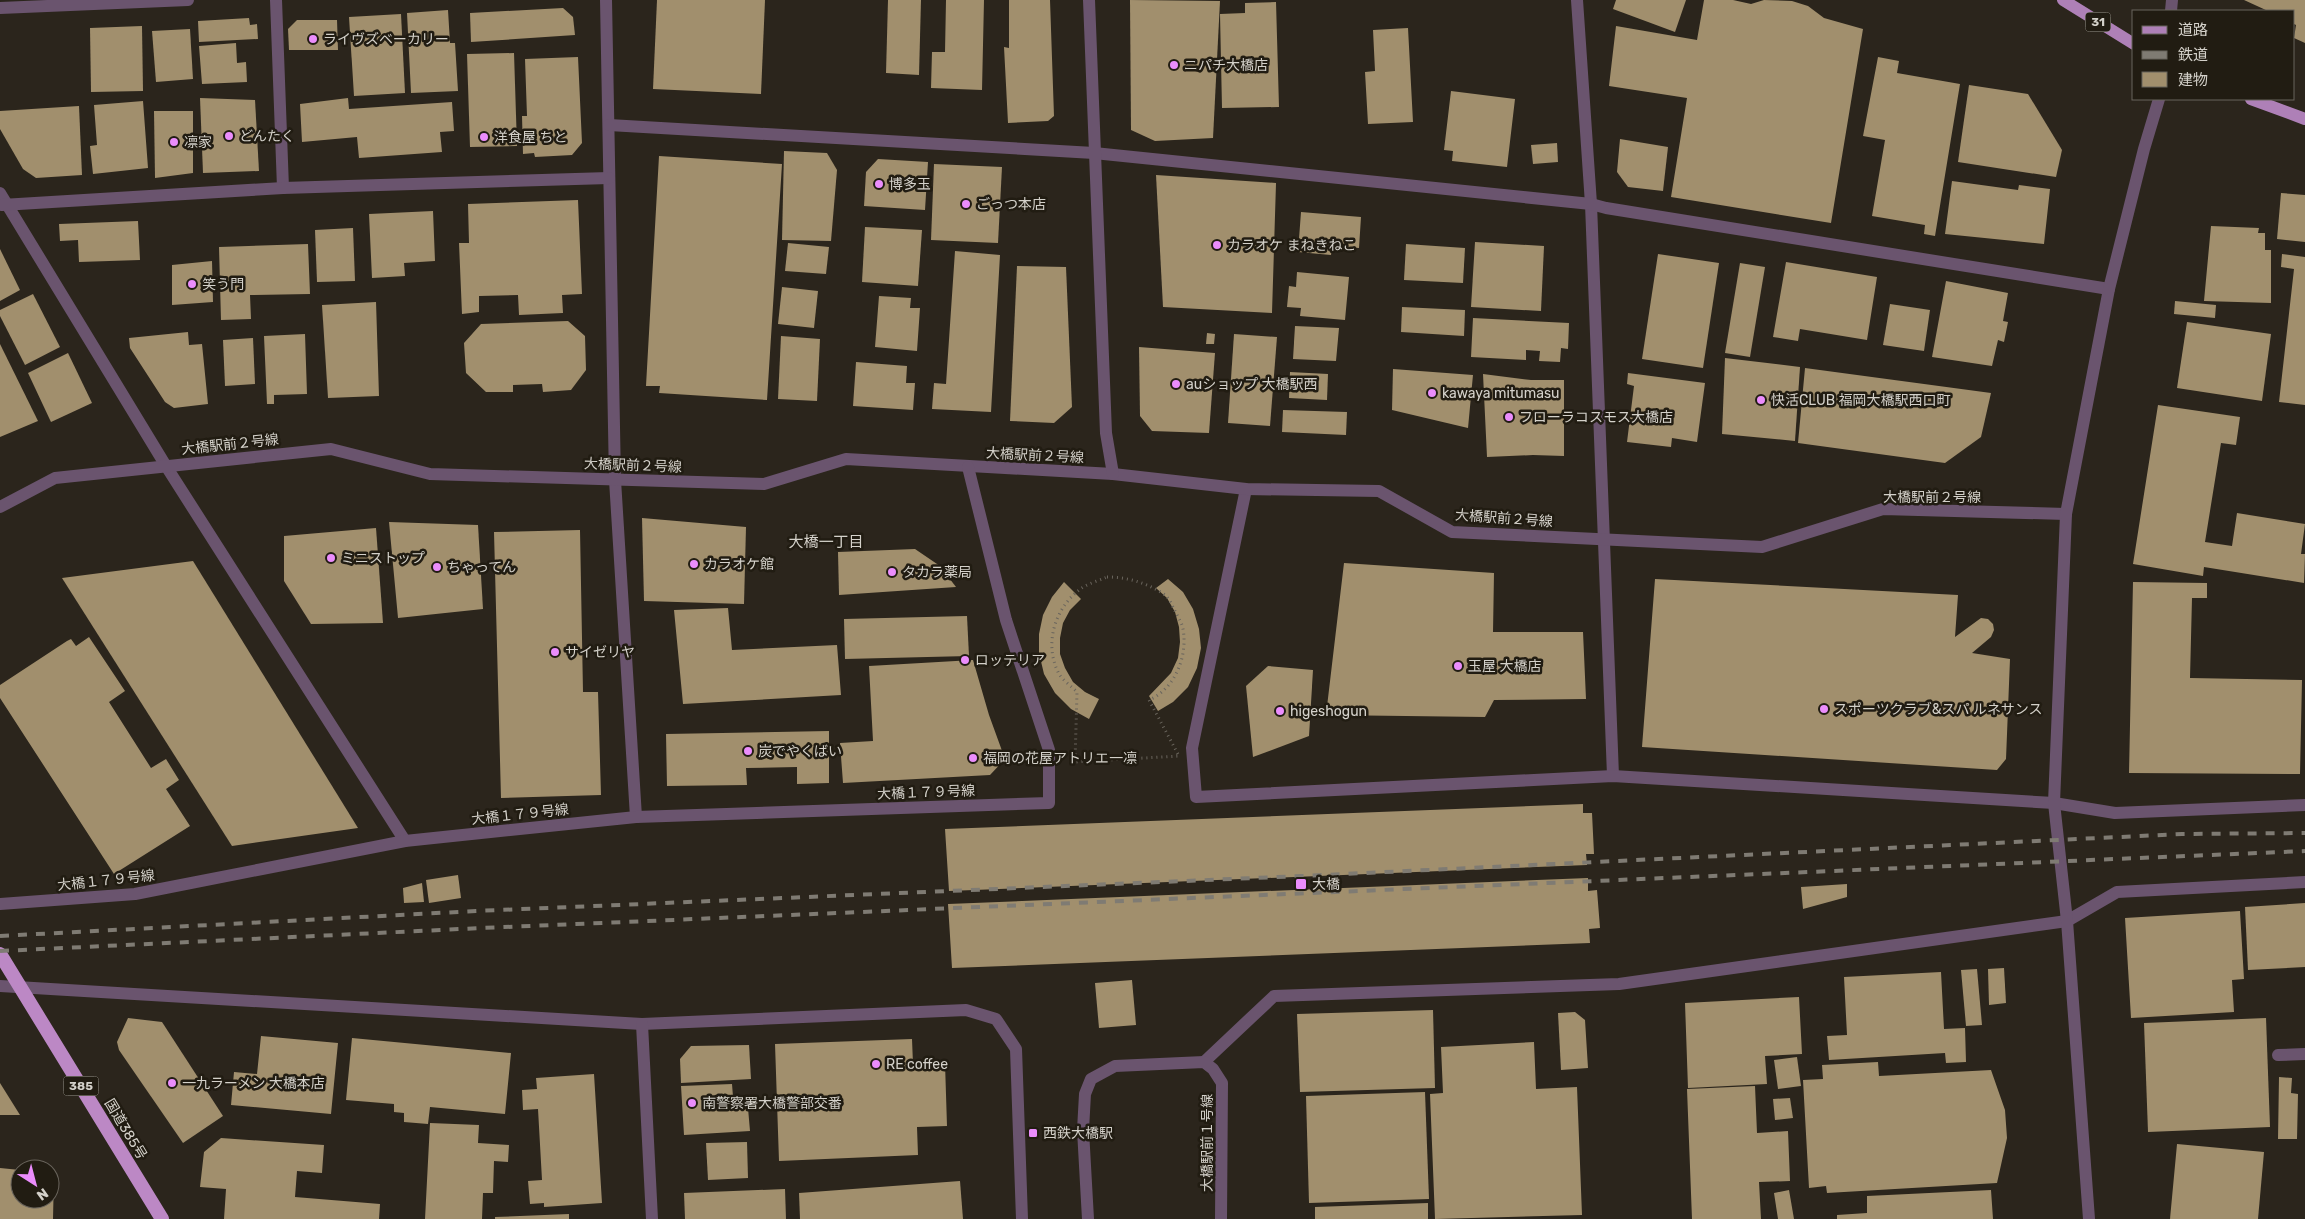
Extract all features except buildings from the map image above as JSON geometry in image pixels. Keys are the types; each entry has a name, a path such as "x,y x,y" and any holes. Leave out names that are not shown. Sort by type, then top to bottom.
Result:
{"highway":[{"name":"国道385号","path":"0,954 162,1219"}],"main road":[{"name":"31","path":"2063,0 2132,43"},
{"path":"2254,100 2305,119"}],"street":[{"path":"0,8 188,0"},
{"path":"276,0 283,188"},
{"path":"606,0 610,125 608,178 615,480 636,817"},
{"path":"1089,0 1106,432 1113,474"},
{"path":"1578,0 1591,204 1613,776"},
{"path":"2089,1219 2067,921 2054,803 2066,514 2109,289 2144,149 2159,100"},
{"path":"610,125 1094,153 1591,204 1615,210 2109,289"},
{"path":"4,205 283,188 608,178"},
{"path":"0,193 4,205 166,466 405,842"},
{"name":"大橋駅前２号線","path":"0,507 55,478 331,448 430,474 764,484 846,458 968,467 1113,474 1246,488 1379,491 1452,532 1762,547 1883,509 2066,514"},
{"name":"大橋１７９号線","path":"0,904 135,894 405,842 636,817 1049,803 1049,750 1006,620 968,467"},
{"path":"1246,488 1192,748 1196,798 1613,776 2054,803 2115,814 2305,805"},
{"path":"1088,1219 1083,1130 1085,1094 1092,1079 1115,1066 1204,1062 1274,996 1619,984 2067,921 2117,892 2305,882"},
{"path":"0,986 642,1024 966,1010 996,1019 1016,1049 1022,1219"},
{"path":"642,1024 652,1219"},
{"path":"2278,1054 2305,1054"},
{"name":"大橋駅前１号線","path":"1204,1062 1213,1069 1222,1083 1221,1219"}],"path":[{"path":"1107,577 1128,578 1165,596 1171,604 1183,628 1184,653 1175,677 1157,697 1149,700 1179,756 1075,762 1077,692 1058,672 1052,646 1052,632 1061,609 1079,590 1107,577"}],"railway":[{"path":"0,936 476,911 1302,876 2182,834 2305,833"},
{"path":"0,951 482,928 2305,851"}],"place":[{"name":"ライヴズベーカリー","path":"313,39"},
{"name":"ニパチ大橋店","path":"1174,65"},
{"name":"どんたく","path":"229,136"},
{"name":"洋食屋 ちと","path":"484,137"},
{"name":"凛家","path":"174,142"},
{"name":"博多玉","path":"879,184"},
{"name":"ごっつ本店","path":"966,204"},
{"name":"カラオケ まねきねこ","path":"1217,245"},
{"name":"笑う門","path":"192,284"},
{"name":"auショップ 大橋駅西","path":"1176,384"},
{"name":"kawaya mitumasu","path":"1432,393"},
{"name":"快活CLUB 福岡大橋駅西口町","path":"1761,400"},
{"name":"フローラコスモス大橋店","path":"1509,417"},
{"name":"ミニストップ","path":"331,558"},
{"name":"カラオケ館","path":"694,564"},
{"name":"ちゃってん","path":"437,567"},
{"name":"タカラ薬局","path":"892,572"},
{"name":"サイゼリヤ","path":"555,652"},
{"name":"ロッテリア","path":"965,660"},
{"name":"玉屋 大橋店","path":"1458,666"},
{"name":"スポーツクラブ&スパ ルネサンス","path":"1824,709"},
{"name":"higeshogun","path":"1280,711"},
{"name":"炭でやくばい","path":"748,751"},
{"name":"福岡の花屋アトリエ一凛","path":"973,758"},
{"name":"大橋","path":"1301,884"},
{"name":"RE coffee","path":"876,1064"},
{"name":"一九ラーメン 大橋本店","path":"172,1083"},
{"name":"南警察署大橋警部交番","path":"692,1103"},
{"name":"西鉄大橋駅","path":"1033,1133"}],"district":[{"name":"大橋一丁目","path":"826,542"}]}
